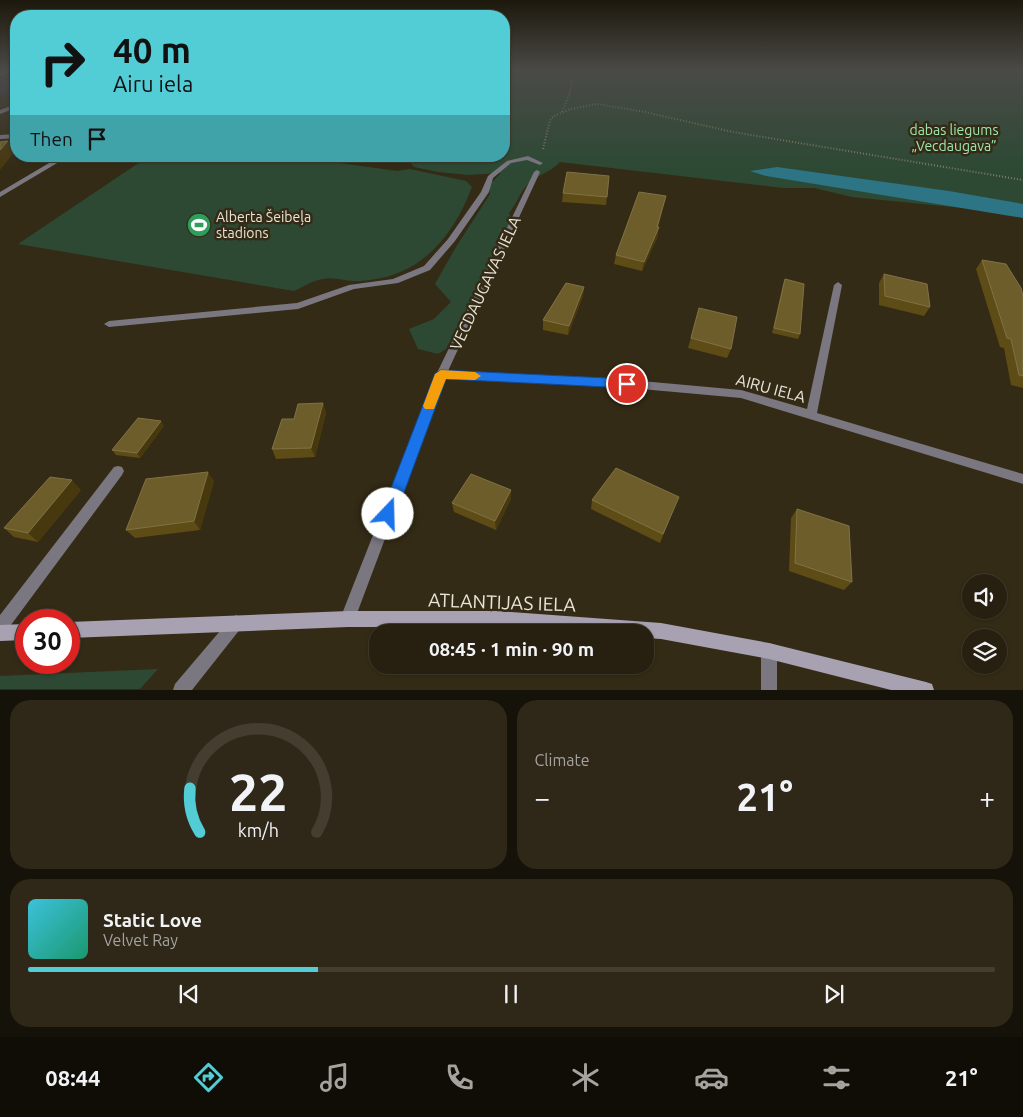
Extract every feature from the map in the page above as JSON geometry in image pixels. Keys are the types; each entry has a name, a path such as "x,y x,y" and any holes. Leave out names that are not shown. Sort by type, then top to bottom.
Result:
{"main road":[{"name":"ATLANTIJAS IELA","path":"80,629 348,618 498,619 661,631 769,651 926,690"},
{"path":"0,633 15,632"}],"street":[{"path":"510,162 528,158 538,168"},
{"path":"0,194 56,162"},
{"path":"109,324 298,306 352,287 395,281 426,268 450,241 485,192 490,176 509,162"},
{"name":"VECDAUGAVAS IELA","path":"348,618 441,374 538,168"},
{"path":"811,415 838,285"},
{"name":"AIRU IELA","path":"441,374 608,382 741,394 1023,479"},
{"path":"0,628 118,471"},
{"path":"181,690 236,622"},
{"path":"769,651 769,690"}],"path":[{"path":"562,113 569,103"},
{"path":"538,168 550,120 562,113 597,104 616,106 733,132 909,163 1023,180"}],"green space":[{"name":"dabas liegums „Vecdaugava”","path":"510,103 1023,103 1023,214 852,197 814,188 784,188 560,162 527,185 522,191 509,213 512,220 446,349 438,354 418,349 409,329 434,319 451,302 435,284 490,194 490,184 501,173 468,175 414,167 410,162 510,162"},
{"name":"Alberta Šeibeļa stadions","path":"140,162 333,162 397,171 410,169 466,181 472,187 464,206 443,239 416,264 381,278 355,281 327,278 315,281 294,291 18,244"},
{"path":"158,669 140,689 0,689 0,676 80,674 80,672"}],"water":[{"path":"777,167 949,191 1023,204 1023,218 766,176 750,171"}],"building":[{"path":"8,141 0,150 0,142"},
{"path":"567,172 609,176 607,197 563,193"},
{"path":"639,192 666,196 657,227 659,227 644,262 616,255"},
{"path":"982,260 1006,264 1021,288 1023,296 1023,376 1019,375 1011,339 1007,338"},
{"path":"884,274 927,284 930,307 885,296"},
{"path":"785,279 804,284 800,334 774,328"},
{"path":"566,283 584,287 569,326 543,320"},
{"path":"699,308 737,317 731,349 691,338"},
{"path":"323,403 311,448 272,449 282,419 294,419 298,404"},
{"path":"138,418 161,421 137,453 112,450"},
{"path":"616,468 679,497 663,534 592,500"},
{"path":"208,472 194,521 126,530 146,479"},
{"path":"471,474 511,490 495,521 452,503"},
{"path":"50,477 72,480 28,533 4,528"},
{"path":"797,509 849,526 852,582 795,563"}],"slow traffic":[{"path":"430,406 441,374 475,376"}],"place":[{"name":"Alberta Šeibeļa stadions","path":"199,225"}],"route":[{"path":"388,514 441,374 627,384"}]}
